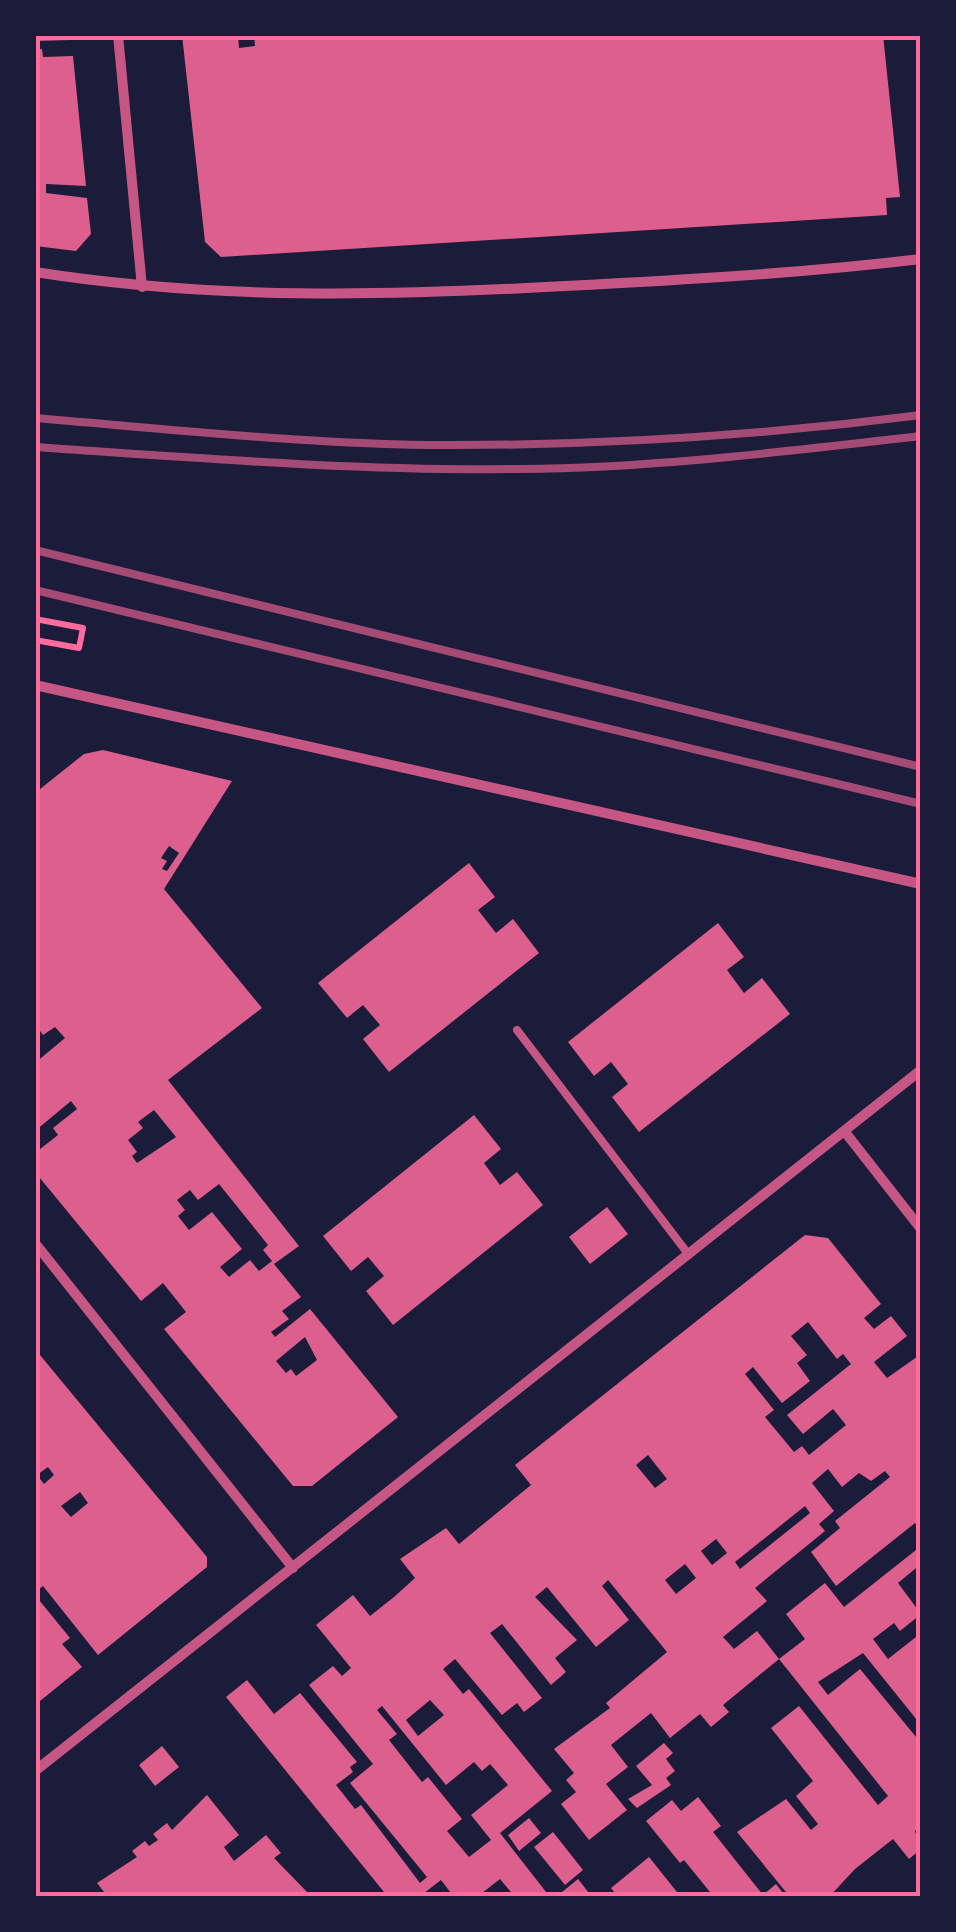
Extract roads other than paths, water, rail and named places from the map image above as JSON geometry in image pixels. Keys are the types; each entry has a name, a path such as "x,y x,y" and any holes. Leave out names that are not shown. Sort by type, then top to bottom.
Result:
{"street":[{"path":"118,35 142,287"},
{"path":"35,272 225,294 389,296 740,277 921,259"},
{"path":"37,687 921,884"},
{"path":"35,1771 921,1070"},
{"path":"845,1132 921,1229"},
{"path":"35,1243 293,1568"}],"lane":[{"path":"517,1030 689,1255"}],"railway":[{"path":"35,418 331,441 491,445 737,434 921,415"},
{"path":"35,447 338,466 520,469 671,462 921,436"},
{"path":"35,550 921,767"},
{"path":"35,590 921,804"}]}
